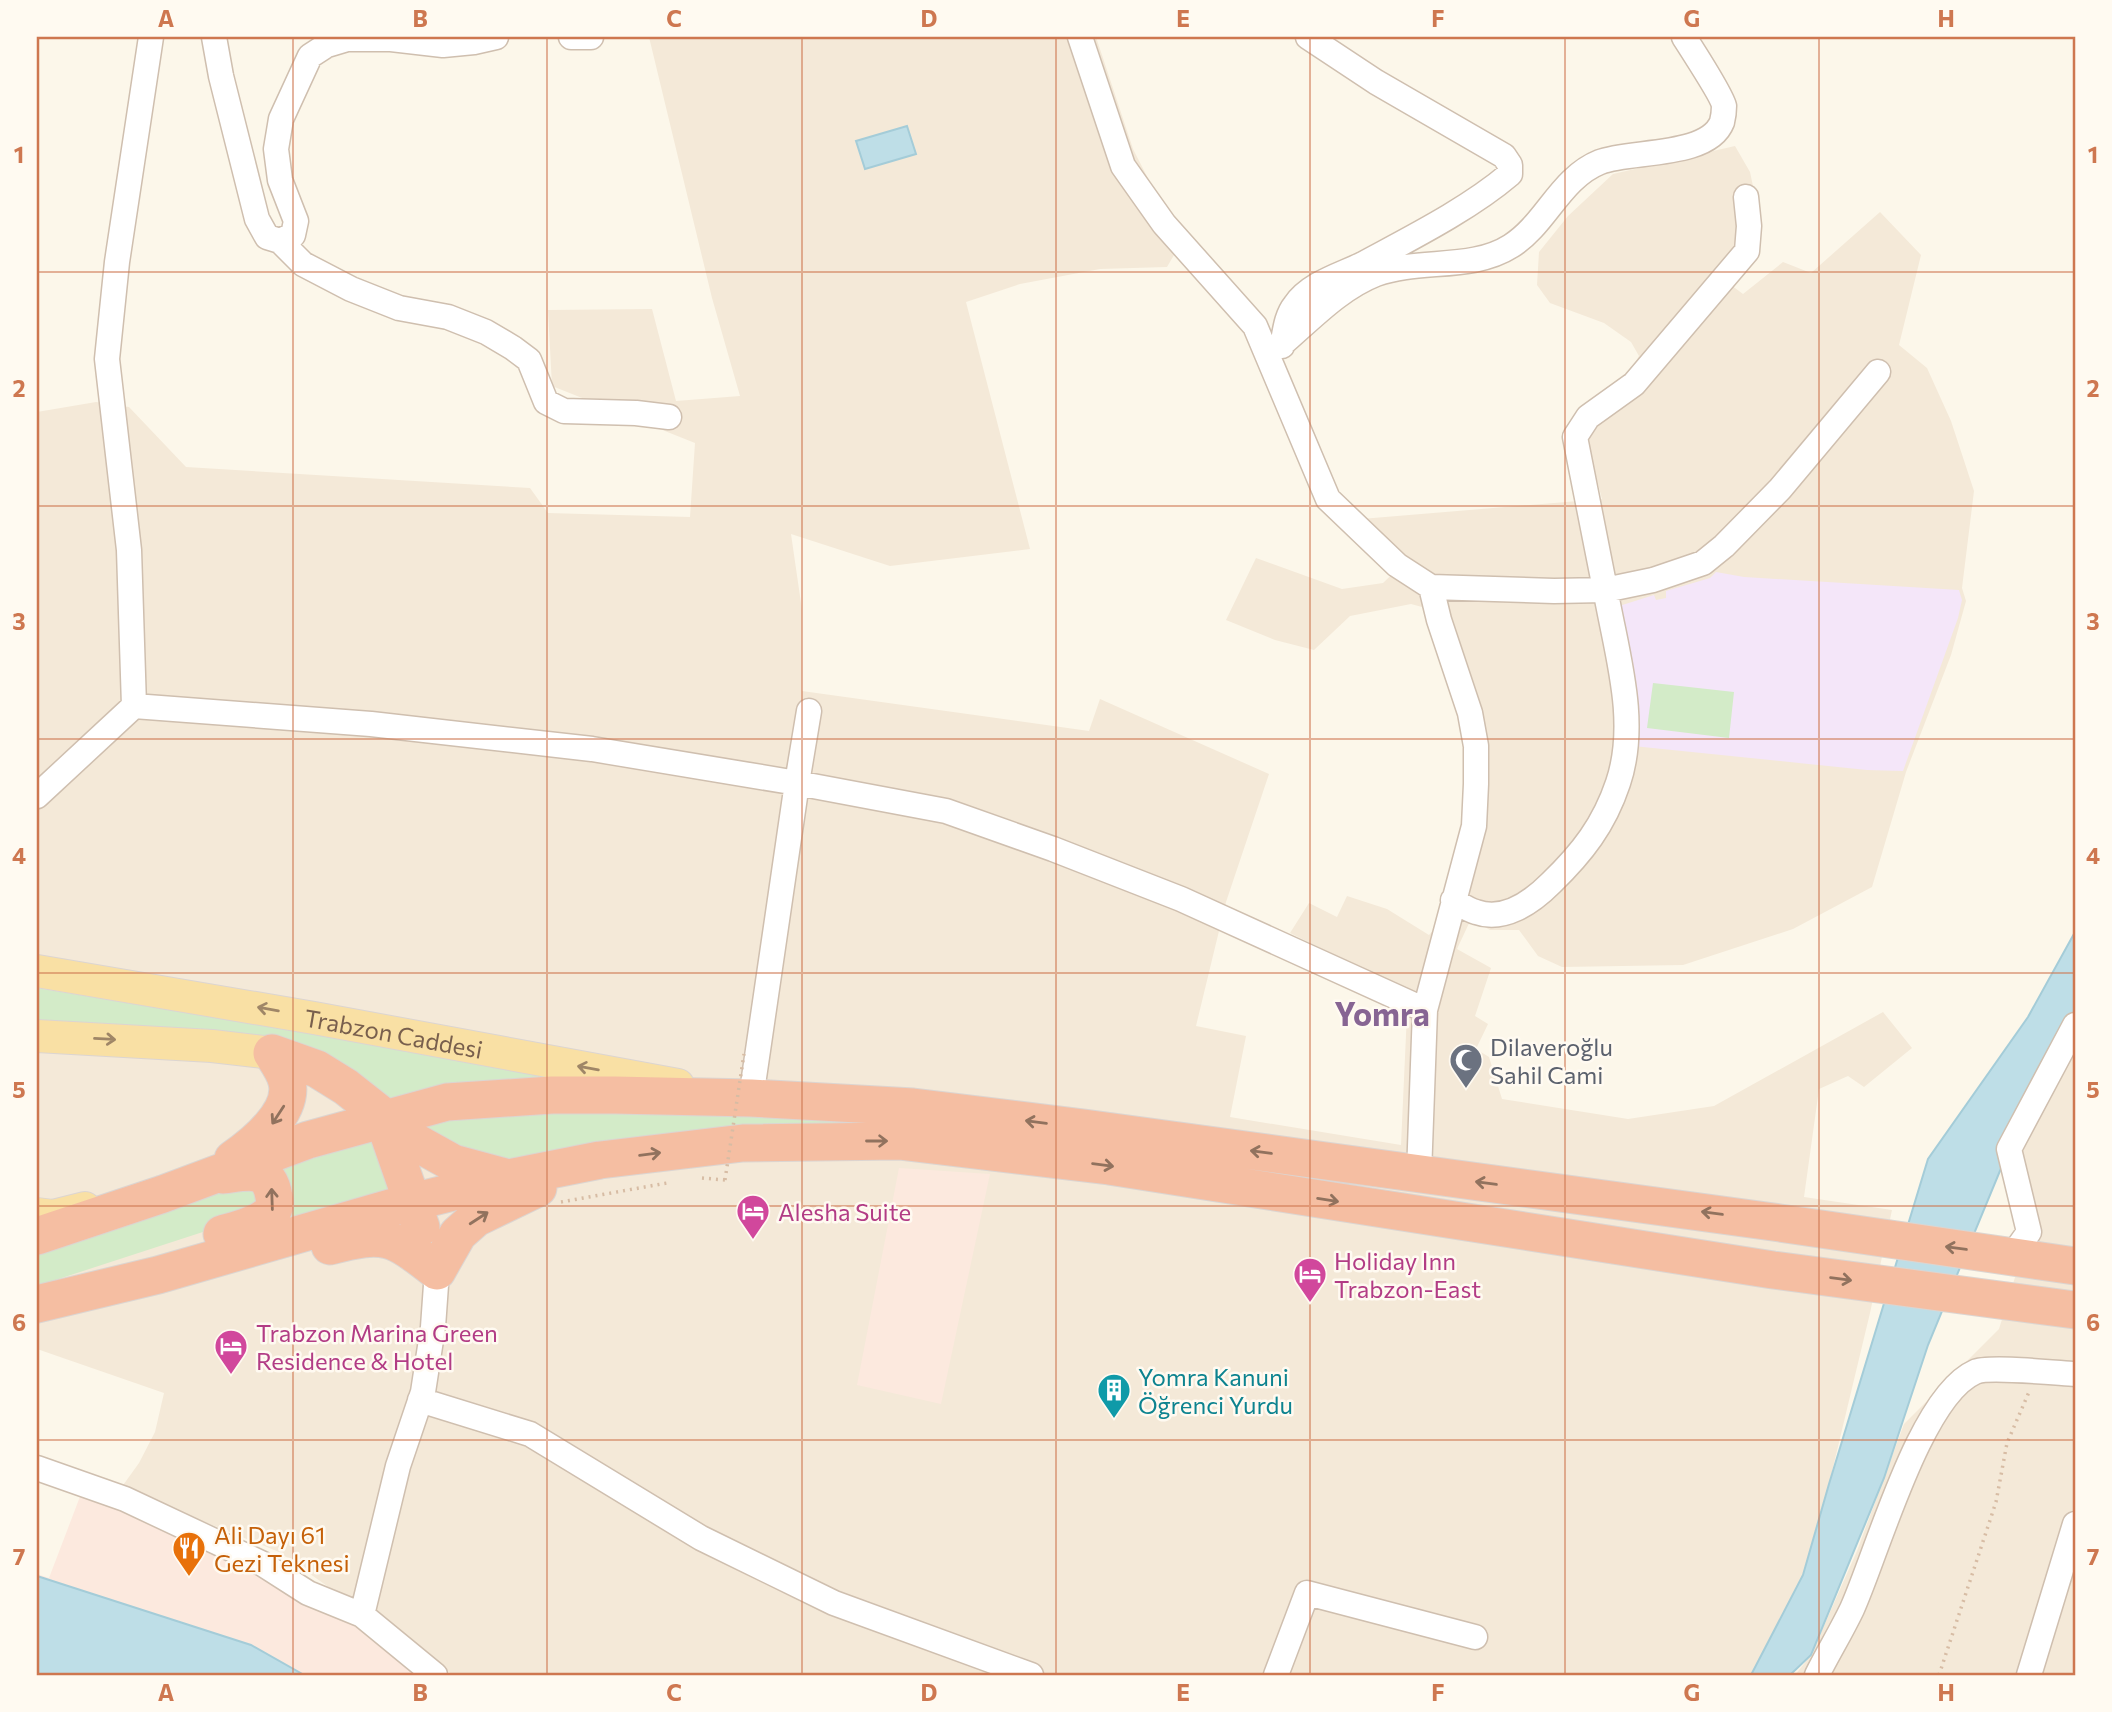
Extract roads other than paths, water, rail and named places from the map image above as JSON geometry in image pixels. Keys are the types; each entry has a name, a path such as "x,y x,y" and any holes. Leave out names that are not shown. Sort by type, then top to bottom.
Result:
{"highway":[{"path":"272,1053 317,1069 356,1094 417,1143 453,1163 509,1178"},
{"path":"208,1177 253,1146 276,1120 286,1102 288,1082 272,1053"},
{"path":"37,1236 314,1138 383,1118 447,1102 552,1095 751,1098 913,1107 1780,1223 2062,1264"},
{"path":"383,1118 437,1271"},
{"path":"37,1306 158,1275 412,1203 509,1178 600,1160 743,1143 899,1141 1109,1166 1773,1270 2062,1308"},
{"path":"437,1271 458,1234 476,1218 600,1160"},
{"path":"37,1296 252,1224 266,1218 273,1211 274,1192 265,1175 246,1172 208,1177"},
{"path":"37,1306 166,1288 373,1237 388,1238 403,1244 437,1271"}],"main road":[{"name":"Trabzon Caddesi","path":"37,971 314,1018 751,1098"},
{"path":"37,1035 212,1046 272,1053"},
{"path":"37,1214 53,1216 208,1177"}],"street":[{"path":"134,706 129,550 107,359 117,262 151,37"},
{"path":"214,37 221,76 257,219 267,237 280,242 303,264 351,289 399,308 448,317 486,332 529,360 545,401 565,411 636,413 668,417"},
{"path":"280,242 293,235 296,221 281,180 276,149 281,119 310,56 327,45 347,39 391,39 443,45 496,37"},
{"path":"571,37 591,37"},
{"path":"1080,37 1124,166 1164,224 1255,326 1328,499 1396,565 1431,587 1605,590 1653,580 1703,564 1780,489 1878,372"},
{"path":"1274,371 1287,321 1294,305 1307,294 1486,194 1510,174 1510,164 1504,156 1376,82 1308,37"},
{"path":"1282,344 1338,297 1377,274 1474,259 1495,254 1513,245 1579,174 1600,162 1670,150 1706,140 1722,122 1724,104 1684,37"},
{"path":"1452,900 1476,912 1496,916 1519,908 1544,891 1580,854 1599,827 1619,783 1628,725 1619,664 1574,437 1588,416 1634,384 1747,251 1749,226 1746,197"},
{"path":"1419,1174 1425,1010 1452,900 1474,827 1476,784 1476,746 1469,713 1431,587"},
{"path":"37,796 134,706 371,724 592,749 946,811 1181,899 1425,1010"},
{"path":"751,1098 809,711"},
{"path":"2001,1255 2014,1253 2029,1231 2009,1149 2075,1025"},
{"path":"362,1615 398,1466 420,1400 433,1326 437,1271"},
{"path":"1817,1675 1852,1609 1900,1484 1931,1420 1954,1385 1977,1371 2075,1374"},
{"path":"420,1400 530,1434 701,1538 834,1603 1031,1675"},
{"path":"37,1468 125,1499 261,1563 307,1593 362,1615 435,1675"},
{"path":"2029,1675 2075,1524"},
{"path":"1276,1675 1307,1593 1475,1637"}],"water":[{"path":"907,126 916,154 865,169 856,141"},
{"path":"2075,932 2075,1024 2009,1149 1928,1345 1884,1478 1811,1655 1790,1675 1751,1675 1803,1575 1928,1159 2028,1017"},
{"path":"37,1576 251,1645 304,1675 37,1675"}],"place":[{"name":"Dilaveroğlu Sahil Cami","path":"1466,1090"},
{"name":"Alesha Suite","path":"753,1241"},
{"name":"Holiday Inn Trabzon-East","path":"1310,1304"},
{"name":"Trabzon Marina Green Residence & Hotel","path":"231,1376"},
{"name":"Yomra Kanuni Öğrenci Yurdu","path":"1114,1420"},
{"name":"Ali Dayı 61 Gezi Teknesi","path":"189,1578"}],"district":[{"name":"Yomra","path":"1382,1013"}]}
